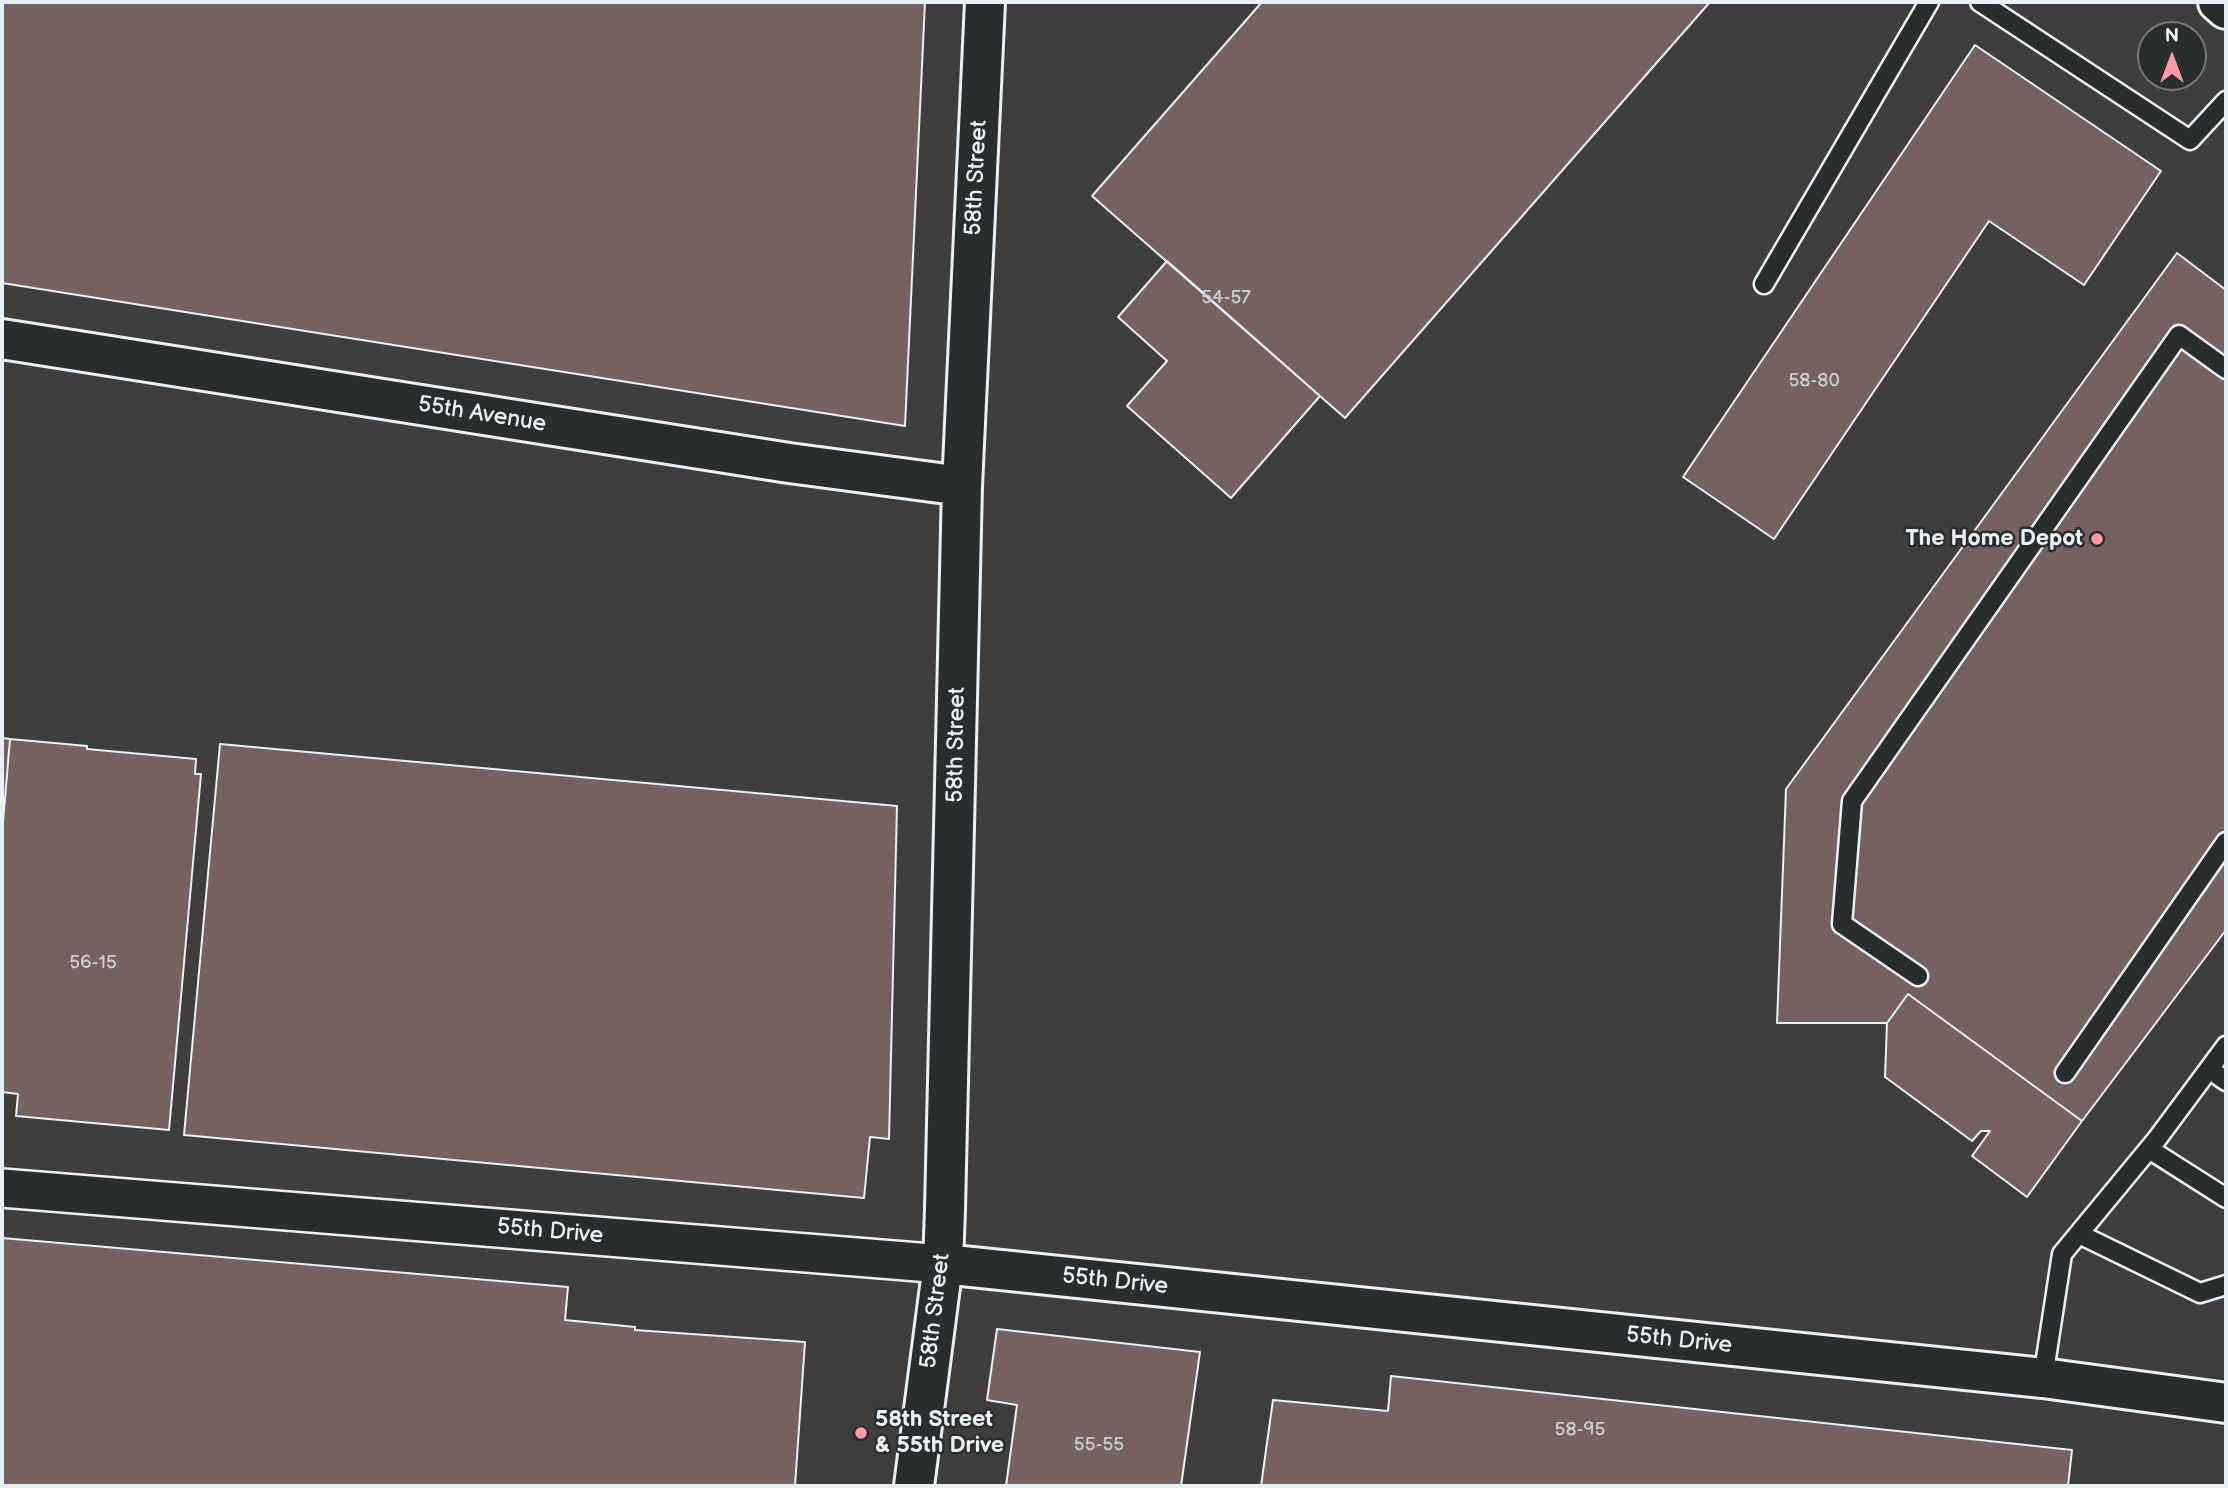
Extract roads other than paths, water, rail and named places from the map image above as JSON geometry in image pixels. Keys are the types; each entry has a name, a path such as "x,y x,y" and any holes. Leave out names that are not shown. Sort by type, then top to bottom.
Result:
{"main road":[{"name":"58th Street","path":"914,1486 943,1264 962,486 985,2"},
{"path":"2218,2 2226,9"},
{"name":"55th Avenue","path":"2,339 789,463 962,486"},
{"name":"55th Drive","path":"943,1264 2043,1378 2226,1403"}],"street":[{"name":"55th Drive","path":"2,1188 943,1264"}],"lane":[{"path":"1764,284 1930,2"},
{"path":"1980,2 2190,140 2226,101"},
{"path":"1918,976 1842,924 1852,801 2179,335 2226,369"},
{"path":"2064,1073 2226,842"},
{"path":"2043,1378 2062,1254 2149,1149 2226,1046"},
{"path":"2209,1069 2226,1081"},
{"path":"2149,1149 2226,1198"},
{"path":"2079,1234 2200,1293 2226,1285"}],"place":[{"name":"The Home Depot","path":"2097,539"},
{"name":"58th Street & 55th Drive","path":"861,1433"}]}
